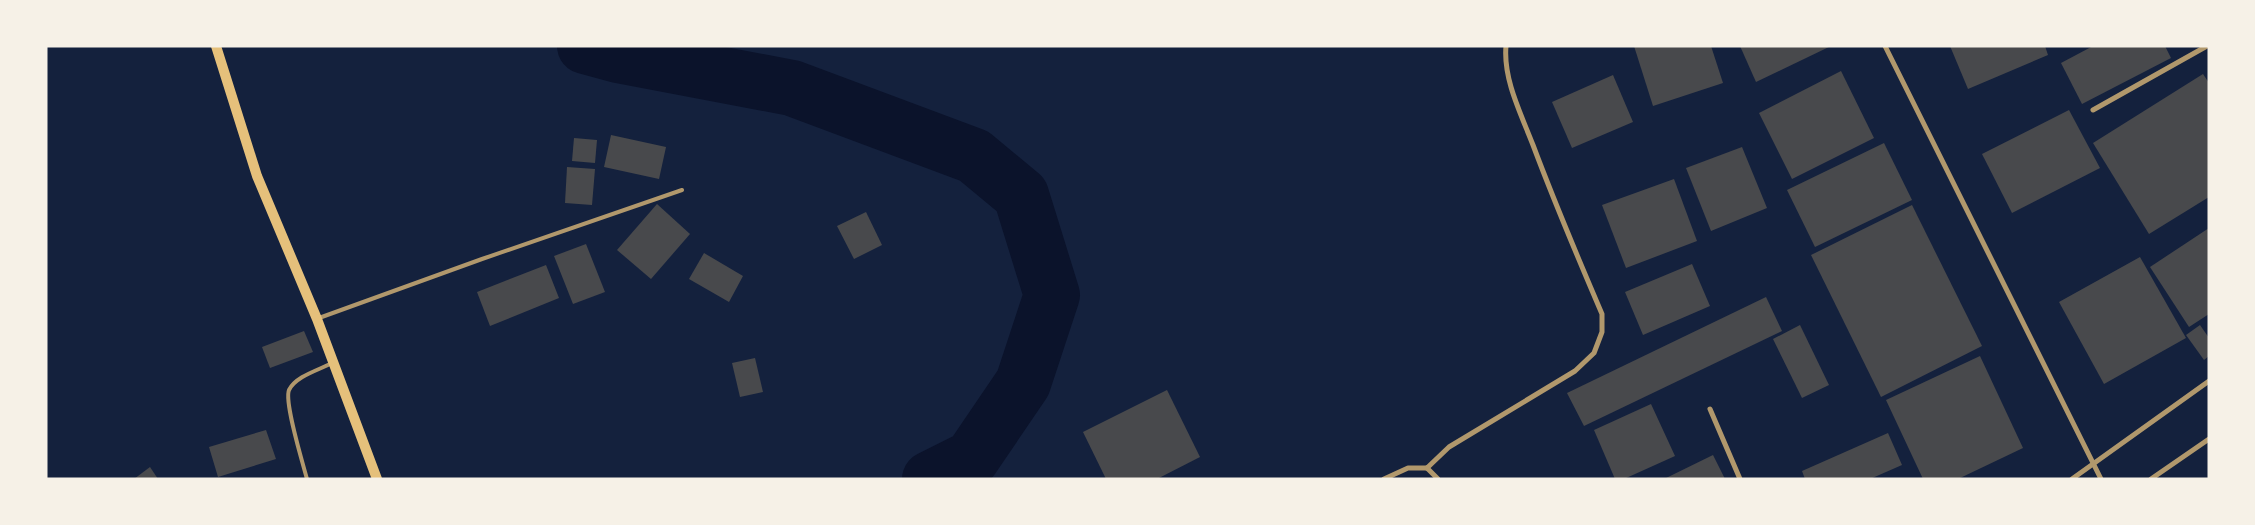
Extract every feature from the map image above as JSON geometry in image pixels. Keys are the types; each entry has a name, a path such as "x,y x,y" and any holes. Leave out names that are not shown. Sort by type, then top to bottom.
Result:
{"main road":[{"path":"216,46 257,176 317,319 377,479"}],"street":[{"path":"1384,479 1408,468 1427,468 1449,447 1575,371 1594,353 1602,332 1602,314 1557,207 1512,92 1505,56 1506,46"},
{"path":"1885,46 2101,479"},
{"path":"2196,46 2199,52"},
{"path":"2093,110 2208,46"},
{"path":"2072,479 2209,382"},
{"path":"1710,409 1740,479"},
{"path":"2151,479 2209,439"},
{"path":"1427,468 1438,479"}],"lane":[{"path":"317,319 482,259 682,190"},
{"path":"307,479 290,407 290,390 300,379 334,362"}],"building":[{"path":"1634,46 1711,46 1723,83 1653,106"},
{"path":"1740,46 1831,46 1756,82"},
{"path":"1950,46 2045,46 2048,55 1968,89"},
{"path":"2093,46 2165,46 2171,58 2082,104 2061,63"},
{"path":"1841,71 1874,138 1792,179 1759,113"},
{"path":"2203,74 2209,83 2209,197 2149,234 2093,143"},
{"path":"1613,75 1633,122 1572,148 1552,102"},
{"path":"2069,110 2100,168 2012,213 1982,154"},
{"path":"611,135 666,147 659,179 604,167"},
{"path":"574,138 597,140 595,163 572,161"},
{"path":"1884,143 1912,200 1815,247 1787,190"},
{"path":"1742,147 1767,208 1711,231 1686,168"},
{"path":"567,167 595,169 592,205 565,203"},
{"path":"1674,179 1697,241 1626,268 1602,205"},
{"path":"657,204 690,234 651,279 617,250"},
{"path":"1912,205 1982,346 1881,397 1811,255"},
{"path":"866,212 882,245 854,259 837,226"},
{"path":"2209,228 2209,314 2189,327 2150,267"},
{"path":"586,244 605,292 573,304 554,256"},
{"path":"704,253 743,276 729,302 689,279"},
{"path":"2140,257 2186,338 2104,384 2059,302"},
{"path":"1692,264 1710,306 1643,335 1625,292"},
{"path":"546,265 559,298 490,326 477,292"},
{"path":"1766,297 1782,331 1584,426 1567,393"},
{"path":"1800,325 1829,385 1802,398 1773,339"},
{"path":"2200,325 2209,338 2209,356 2204,360 2186,335"},
{"path":"304,331 313,352 270,368 262,347"},
{"path":"1980,356 2023,448 1958,479 1923,479 1886,400"},
{"path":"755,358 763,392 740,397 732,363"},
{"path":"1167,390 1200,457 1157,479 1106,479 1083,432"},
{"path":"1651,404 1675,456 1624,479 1615,479 1594,430"},
{"path":"266,430 276,459 218,477 209,447"},
{"path":"1888,433 1902,465 1870,479 1805,479 1802,471"},
{"path":"1713,455 1725,479 1664,479"},
{"path":"150,467 158,479 134,479"}],"waterway":[{"path":"585,46 618,55 792,88 974,156 1021,195 1052,295 1023,383 972,458 930,479"}]}
